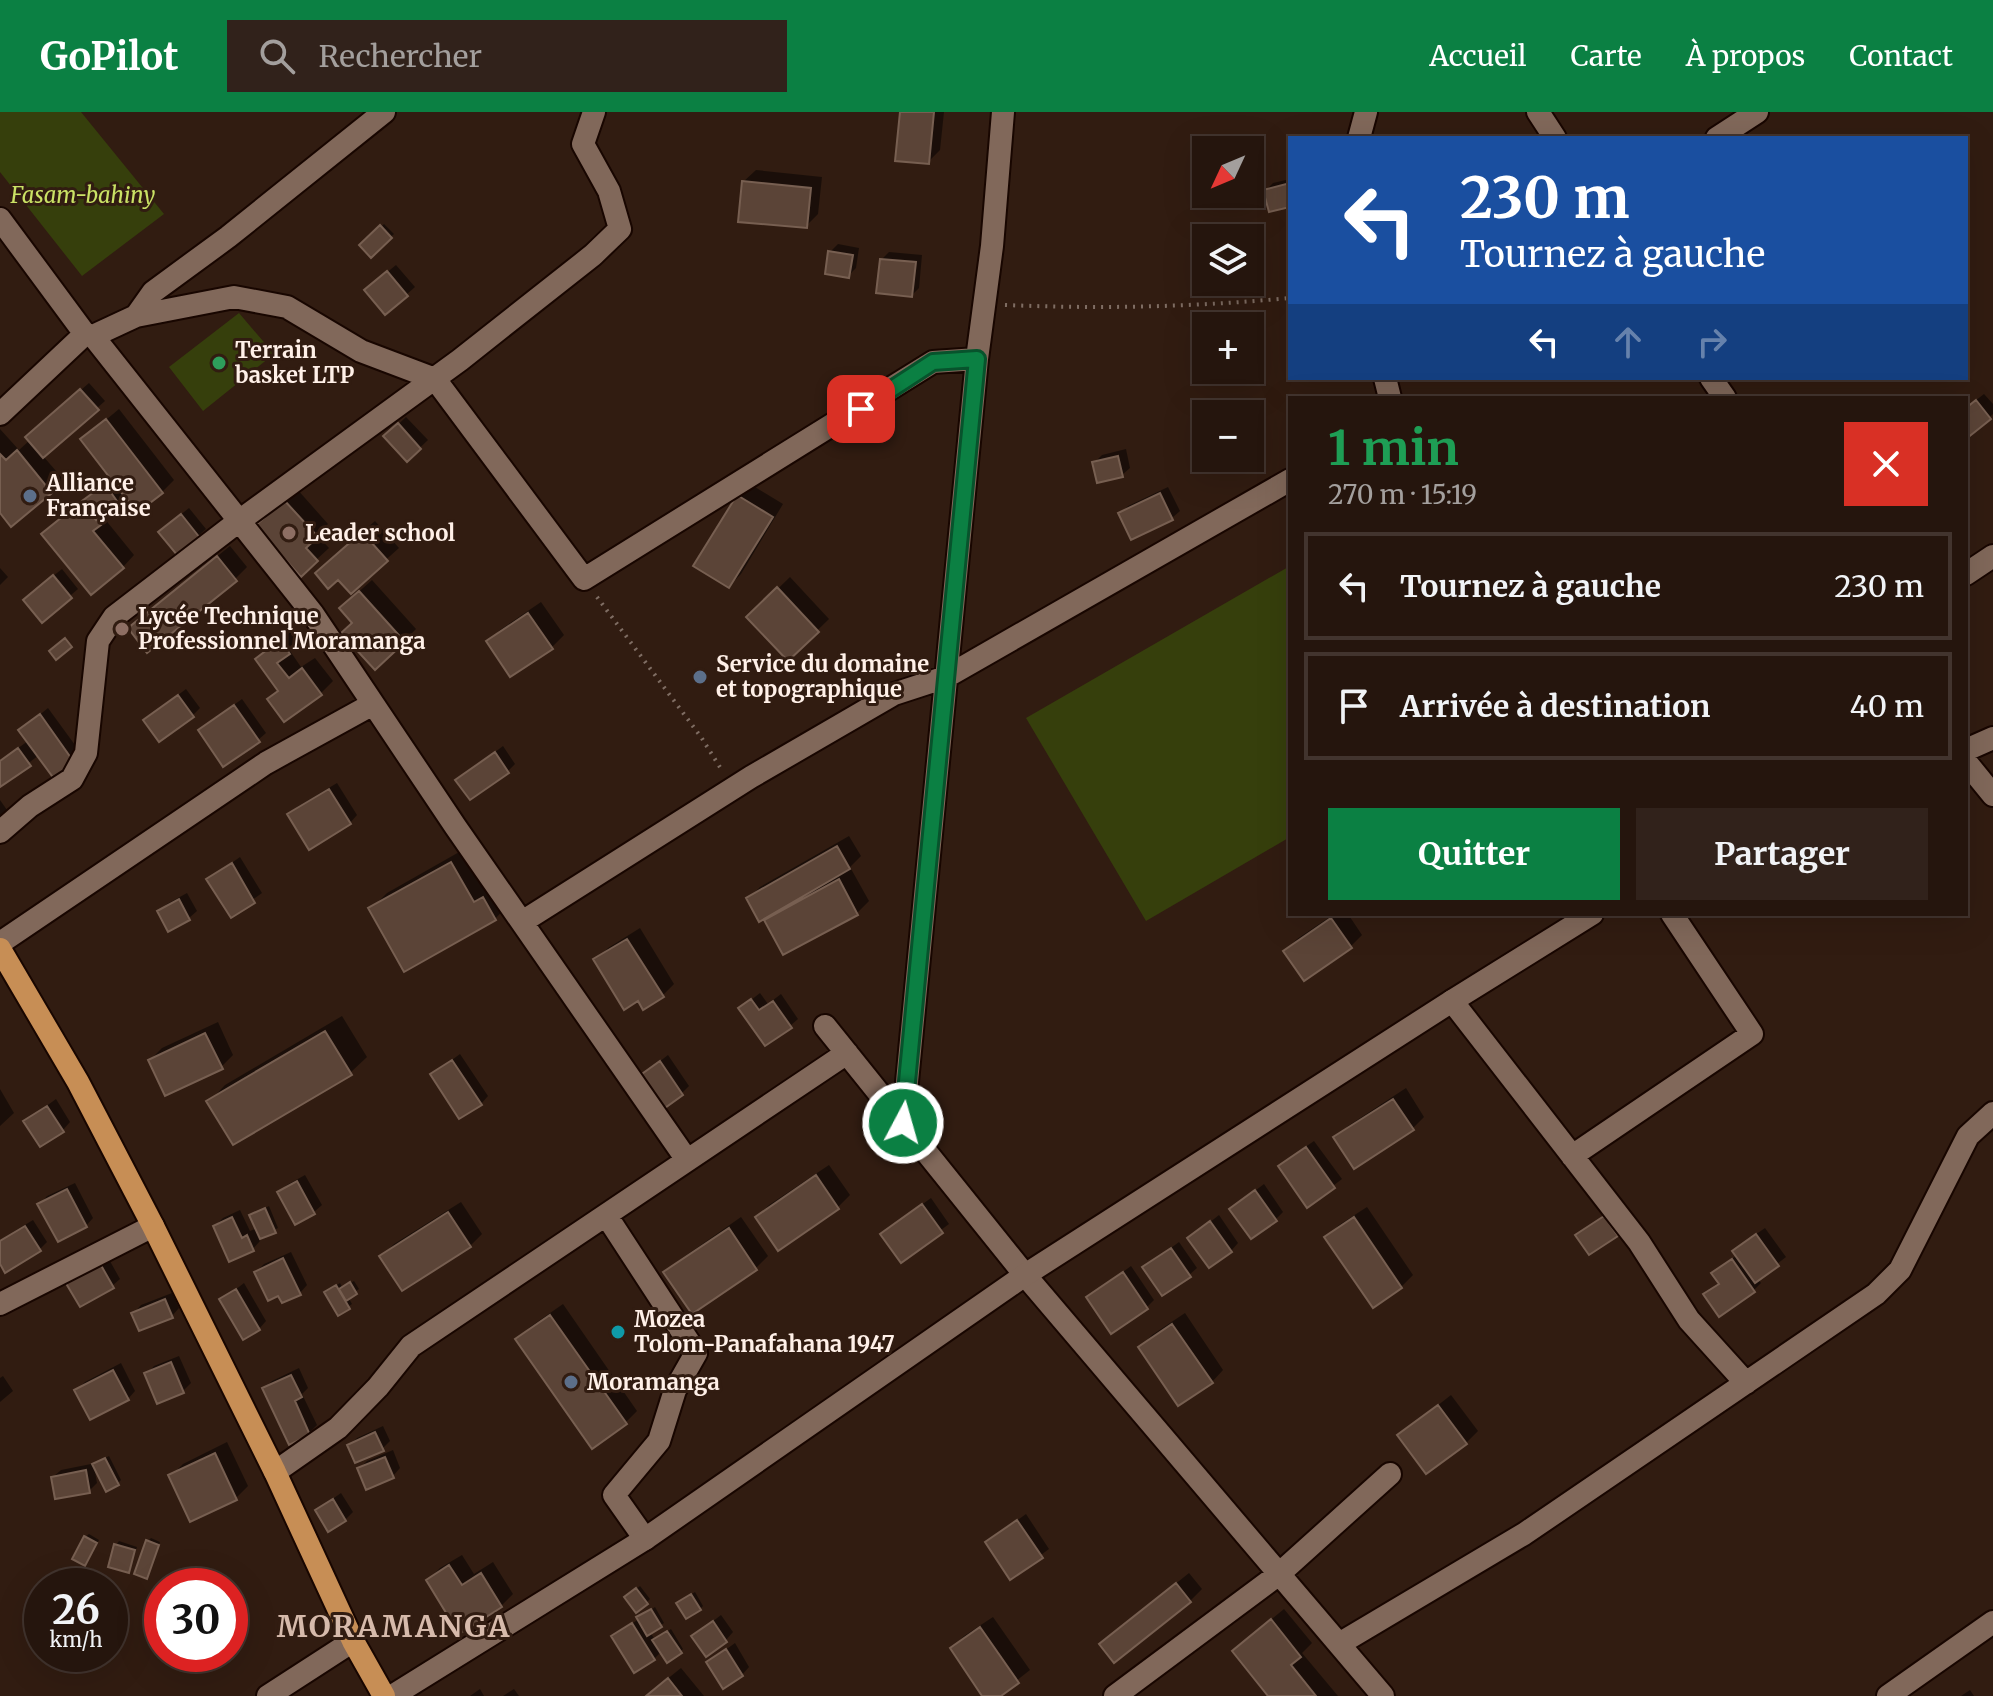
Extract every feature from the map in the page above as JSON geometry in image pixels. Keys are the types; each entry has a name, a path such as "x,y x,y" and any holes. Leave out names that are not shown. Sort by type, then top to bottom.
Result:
{"main road":[{"path":"0,946 6,974 78,1082 153,1226 275,1472 353,1641 384,1696"}],"street":[{"path":"136,316 153,292 228,237 384,112"},
{"path":"0,832 30,806 72,779 86,753 98,641 114,617 239,521 435,379 593,255 620,229 609,191 583,144 594,112"},
{"path":"903,1123 1003,112"},
{"path":"1360,136 1366,112"},
{"path":"1538,112 1554,136"},
{"path":"1720,136 1757,112"},
{"path":"0,219 313,614 687,1160"},
{"path":"0,414 89,335 136,316 234,297 287,307 361,351 435,379 584,579 933,362 977,359"},
{"path":"522,922 734,789 894,694 946,677 1288,481"},
{"path":"1968,573 1993,556"},
{"path":"0,946 266,763 373,704"},
{"path":"1968,749 1993,738"},
{"path":"1968,764 1993,795"},
{"path":"392,1696 645,1539 1025,1275 1589,916"},
{"path":"1572,1156 1752,1034 1673,916"},
{"path":"1452,1001 1639,1242 1689,1320 1746,1383"},
{"path":"825,1026 1025,1275 1383,1696"},
{"path":"275,1472 338,1428 378,1387 411,1346 847,1053"},
{"path":"1339,1644 1524,1534 1876,1294 1900,1270 1968,1136 1993,1113"},
{"path":"606,1215 696,1353 675,1390 659,1441 614,1495 645,1539"},
{"path":"0,1304 153,1226"},
{"path":"1115,1696 1279,1574 1390,1474"},
{"path":"1888,1696 1993,1622"},
{"path":"268,1696 353,1641"}],"path":[{"path":"983,304 1068,309 1199,307 1288,298"},
{"path":"584,579 701,737 734,789"}],"green space":[{"name":"Fasam-bahiny","path":"0,112 81,112 164,214 82,276 0,172"},
{"name":"Terrain basket LTP","path":"239,313 274,354 203,411 169,367"},
{"path":"1288,567 1288,838 1146,921 1026,718"}],"building":[{"path":"900,112 934,112 929,164 895,161"},
{"path":"742,181 811,188 807,228 738,222"},
{"path":"1288,184 1288,207 1269,212 1264,190"},
{"path":"380,225 392,238 371,258 359,245"},
{"path":"828,251 853,255 849,278 825,274"},
{"path":"880,259 916,262 912,297 876,293"},
{"path":"387,271 408,296 385,315 364,290"},
{"path":"80,389 99,410 43,458 25,437"},
{"path":"1976,400 1991,419 1968,437 1968,406"},
{"path":"106,419 163,493 137,513 80,439"},
{"path":"398,423 421,449 407,462 383,436"},
{"path":"17,450 52,493 11,527 0,513 0,454 6,460"},
{"path":"1118,456 1123,477 1097,483 1092,462"},
{"path":"105,484 119,504 96,520 82,501"},
{"path":"1160,493 1173,520 1131,540 1118,513"},
{"path":"737,495 773,517 729,588 693,566"},
{"path":"284,500 318,537 306,548 318,561 301,577 255,526"},
{"path":"82,501 101,525 93,531 124,568 91,595 41,534"},
{"path":"181,514 200,538 177,555 158,532"},
{"path":"362,532 388,561 351,594 338,580 328,589 315,573"},
{"path":"217,556 237,581 147,653 128,628"},
{"path":"53,575 72,598 42,623 23,600"},
{"path":"777,587 819,632 788,661 746,617"},
{"path":"359,591 405,642 375,670 341,633 352,623 339,608"},
{"path":"528,613 553,649 510,677 486,641"},
{"path":"65,638 72,647 56,660 49,651"},
{"path":"280,640 290,654 277,663 289,678 302,668 322,695 284,722 267,699 278,691 255,659"},
{"path":"178,695 194,717 159,742 143,720"},
{"path":"234,705 260,742 223,767 198,730"},
{"path":"40,714 76,765 55,780 18,730"},
{"path":"18,748 31,766 0,787 0,761"},
{"path":"495,752 509,773 470,800 455,780"},
{"path":"329,789 351,824 309,850 287,814"},
{"path":"837,846 850,869 759,922 746,898"},
{"path":"451,862 474,902 483,897 496,920 404,972 368,908"},
{"path":"232,863 255,903 231,918 206,879"},
{"path":"839,879 858,915 783,955 764,920"},
{"path":"179,899 190,920 168,932 157,911"},
{"path":"1331,918 1352,948 1304,981 1283,951"},
{"path":"627,939 664,997 643,1010 638,1001 624,1010 593,959"},
{"path":"751,999 759,1010 773,1001 792,1028 765,1046 738,1008"},
{"path":"325,1031 352,1075 233,1145 206,1101"},
{"path":"205,1033 223,1069 165,1096 148,1060"},
{"path":"452,1060 482,1105 459,1119 430,1074"},
{"path":"660,1061 683,1095 662,1110 639,1076"},
{"path":"1393,1099 1414,1130 1354,1169 1333,1137"},
{"path":"47,1106 64,1132 40,1147 23,1121"},
{"path":"1306,1147 1335,1188 1307,1208 1278,1166"},
{"path":"816,1175 839,1209 778,1251 755,1217"},
{"path":"297,1181 315,1214 295,1225 277,1192"},
{"path":"67,1189 87,1227 58,1242 37,1204"},
{"path":"1255,1190 1277,1221 1251,1239 1229,1209"},
{"path":"922,1204 943,1233 901,1263 880,1234"},
{"path":"265,1208 276,1233 260,1239 249,1215"},
{"path":"448,1212 471,1247 402,1291 379,1256"},
{"path":"1604,1216 1618,1236 1589,1255 1575,1235"},
{"path":"232,1217 242,1238 247,1235 254,1251 229,1262 213,1226"},
{"path":"1354,1217 1402,1288 1373,1308 1324,1237"},
{"path":"1210,1221 1232,1252 1209,1268 1187,1238"},
{"path":"25,1226 41,1251 5,1273 0,1264 0,1241"},
{"path":"729,1228 757,1270 692,1314 663,1272"},
{"path":"1756,1234 1779,1266 1755,1283 1732,1251"},
{"path":"1171,1248 1191,1277 1162,1296 1142,1267"},
{"path":"283,1258 301,1295 282,1303 278,1296 268,1301 254,1272"},
{"path":"1732,1259 1755,1292 1719,1317 1703,1294 1719,1284 1711,1273"},
{"path":"98,1260 114,1288 80,1307 64,1280"},
{"path":"1123,1272 1148,1309 1111,1334 1086,1297"},
{"path":"350,1282 357,1294 346,1301 339,1289"},
{"path":"336,1285 350,1309 338,1316 324,1292"},
{"path":"236,1289 260,1330 243,1340 219,1299"},
{"path":"165,1299 173,1318 139,1331 131,1313"},
{"name":"Moramanga","path":"550,1315 627,1424 592,1449 515,1339"},
{"path":"1172,1324 1213,1383 1178,1406 1138,1347"},
{"path":"171,1362 184,1393 157,1404 144,1373"},
{"path":"113,1370 129,1400 90,1420 74,1390"},
{"path":"291,1375 302,1397 295,1401 310,1435 289,1445 262,1388"},
{"path":"1438,1405 1467,1444 1426,1474 1397,1435"},
{"path":"375,1432 384,1451 355,1463 347,1445"},
{"path":"215,1453 237,1500 190,1522 168,1475"},
{"path":"385,1457 394,1478 366,1490 357,1468"},
{"path":"105,1458 119,1485 106,1492 92,1464"},
{"path":"86,1470 90,1493 55,1499 51,1477"},
{"path":"333,1499 346,1521 328,1532 315,1510"},
{"path":"1017,1520 1043,1558 1010,1580 985,1542"},
{"path":"84,1536 97,1543 85,1566 72,1559"},
{"path":"146,1540 159,1545 151,1568 144,1568 144,1578 134,1574"},
{"path":"114,1544 135,1550 129,1573 128,1568 108,1567"},
{"path":"449,1565 462,1585 481,1573 502,1607 459,1634 426,1580"},
{"path":"1176,1583 1191,1602 1114,1663 1099,1644"},
{"path":"636,1588 648,1604 636,1613 624,1597"},
{"path":"691,1594 701,1610 686,1619 676,1603"},
{"path":"651,1609 662,1627 647,1636 636,1617"},
{"path":"1271,1619 1301,1657 1291,1665 1316,1696 1268,1696 1232,1651"},
{"path":"713,1621 727,1642 706,1657 691,1636"},
{"path":"632,1623 655,1660 634,1673 611,1636"},
{"path":"980,1627 1019,1683 1001,1696 982,1696 950,1648"},
{"path":"667,1631 682,1653 667,1663 652,1640"},
{"path":"726,1649 743,1676 723,1689 706,1662"},
{"path":"668,1678 682,1696 646,1696"}],"place":[{"name":"Terrain basket LTP","path":"219,363"},
{"name":"Alliance Française","path":"30,496"},
{"name":"Leader school","path":"289,533"},
{"name":"Lycée Technique Professionnel Moramanga","path":"122,629"},
{"name":"Service du domaine et topographique","path":"700,677"},
{"name":"Mozea Tolom-Panafahana 1947","path":"618,1332"},
{"name":"Moramanga","path":"571,1382"}],"district":[{"name":"MORAMANGA","path":"394,1627"}],"route":[{"path":"861,409 933,362 977,359 903,1123"}]}
